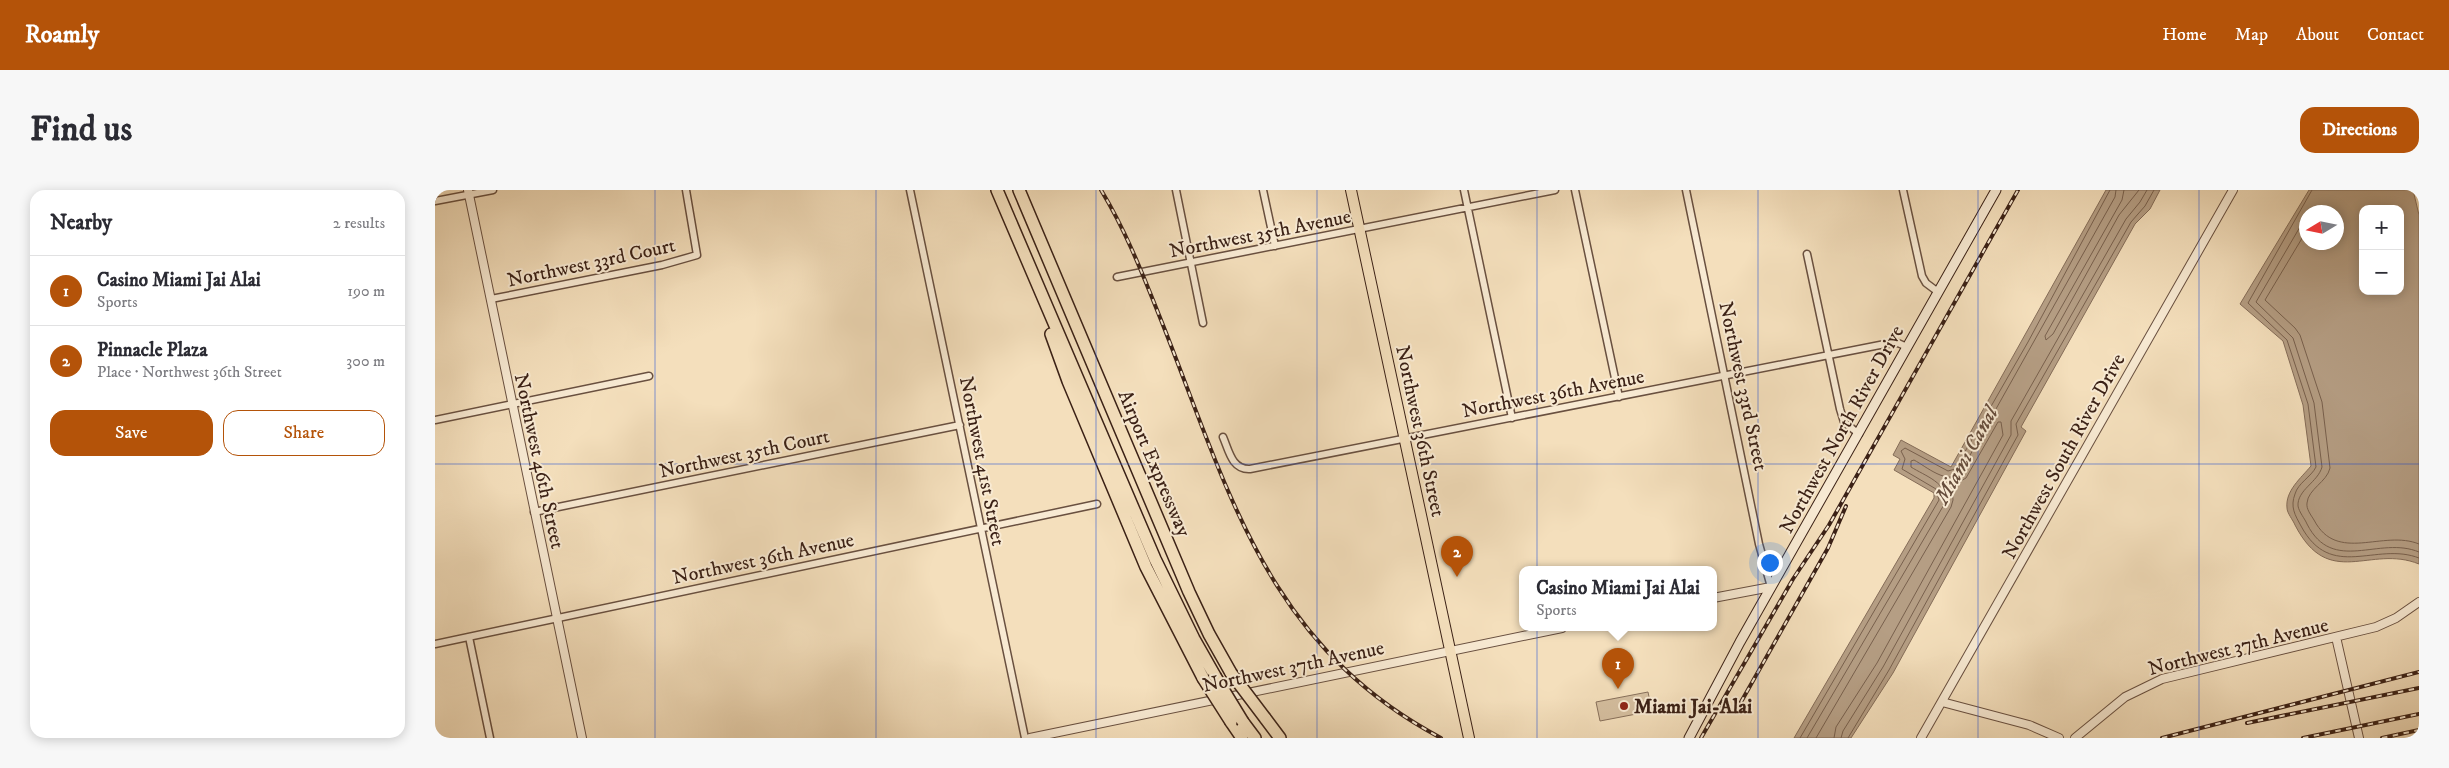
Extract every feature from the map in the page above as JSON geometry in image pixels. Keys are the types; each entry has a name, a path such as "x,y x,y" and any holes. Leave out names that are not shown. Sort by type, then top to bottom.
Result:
{"highway":[{"name":"Airport Expressway","path":"997,190 1155,558 1194,640 1209,677 1255,738"},
{"name":"Airport Expressway","path":"1019,190 1189,592 1209,634 1231,673 1280,738"},
{"name":"Northwest 36th Street","path":"1351,190 1469,738"},
{"path":"1209,677 1231,722 1242,738"}],"main road":[{"name":"Northwest North River Drive","path":"1689,738 1771,587 1996,190"}],"street":[{"path":"435,202 468,192 493,190"},
{"name":"Northwest 33rd Court","path":"491,299 662,266 697,255 686,190"},
{"name":"Northwest 41st Street","path":"910,190 1025,738"},
{"path":"1176,190 1203,323"},
{"path":"1263,190 1275,246"},
{"path":"1464,190 1512,418"},
{"name":"Northwest 35th Avenue","path":"1117,277 1555,190"},
{"path":"1575,190 1619,397"},
{"name":"Northwest 33rd Street","path":"1686,190 1726,375 1759,544 1771,587"},
{"path":"1903,190 1922,276 1926,283 1939,292"},
{"name":"Northwest South River Drive","path":"1921,738 2233,190"},
{"name":"Northwest 46th Street","path":"468,192 582,738"},
{"path":"1807,254 1827,356 1842,416 1847,426 1859,434"},
{"name":"Northwest 36th Avenue","path":"1223,437 1233,460 1241,468 1250,469 1891,343 1898,343 1907,348"},
{"path":"435,420 649,376"},
{"name":"Northwest 35th Court","path":"534,512 960,425"},
{"name":"Northwest 36th Avenue","path":"435,644 1097,504"},
{"path":"1717,597 1771,587"},
{"name":"Northwest 37th Avenue","path":"2075,738 2125,696 2162,679 2386,623 2419,602"},
{"name":"Northwest 37th Avenue","path":"1030,738 1547,631"},
{"path":"469,637 491,738"},
{"path":"2336,637 2359,738"},
{"path":"1942,702 2029,726 2059,738"}],"shaded area":[{"name":"Miami Jai-Alai","path":"1648,692 1652,711 1600,721 1596,702"}],"water":[{"name":"Miami Canal","path":"2106,190 2160,190 2150,209 2135,224 2021,427 2026,431 1893,673 1851,738 1794,738 1934,498 1934,493 1894,470 1900,459 1893,455 1901,440 1951,467"},
{"path":"2309,190 2413,190 2419,215 2419,564 2401,559 2336,561 2322,556 2308,545 2295,525 2288,512 2287,502 2291,490 2311,466 2303,405 2283,341 2240,304 2299,207 2299,250 2344,250 2344,205 2300,205"}],"railway":[{"path":"1101,190 1134,254 1233,503 1261,558 1293,610 1333,658 1382,700 1441,738"},
{"path":"1701,738 1793,579 1829,525 2018,190"},
{"path":"1741,702 1828,548 1846,506"},
{"path":"2162,738 2419,672"},
{"path":"2247,723 2419,688"},
{"path":"2303,738 2419,714"},
{"path":"2382,738 2419,730"}],"place":[{"name":"Pinnacle Plaza","path":"1457,577"},
{"name":"Casino Miami Jai Alai","path":"1618,689"},
{"name":"Miami Jai-Alai","path":"1624,706"}]}
